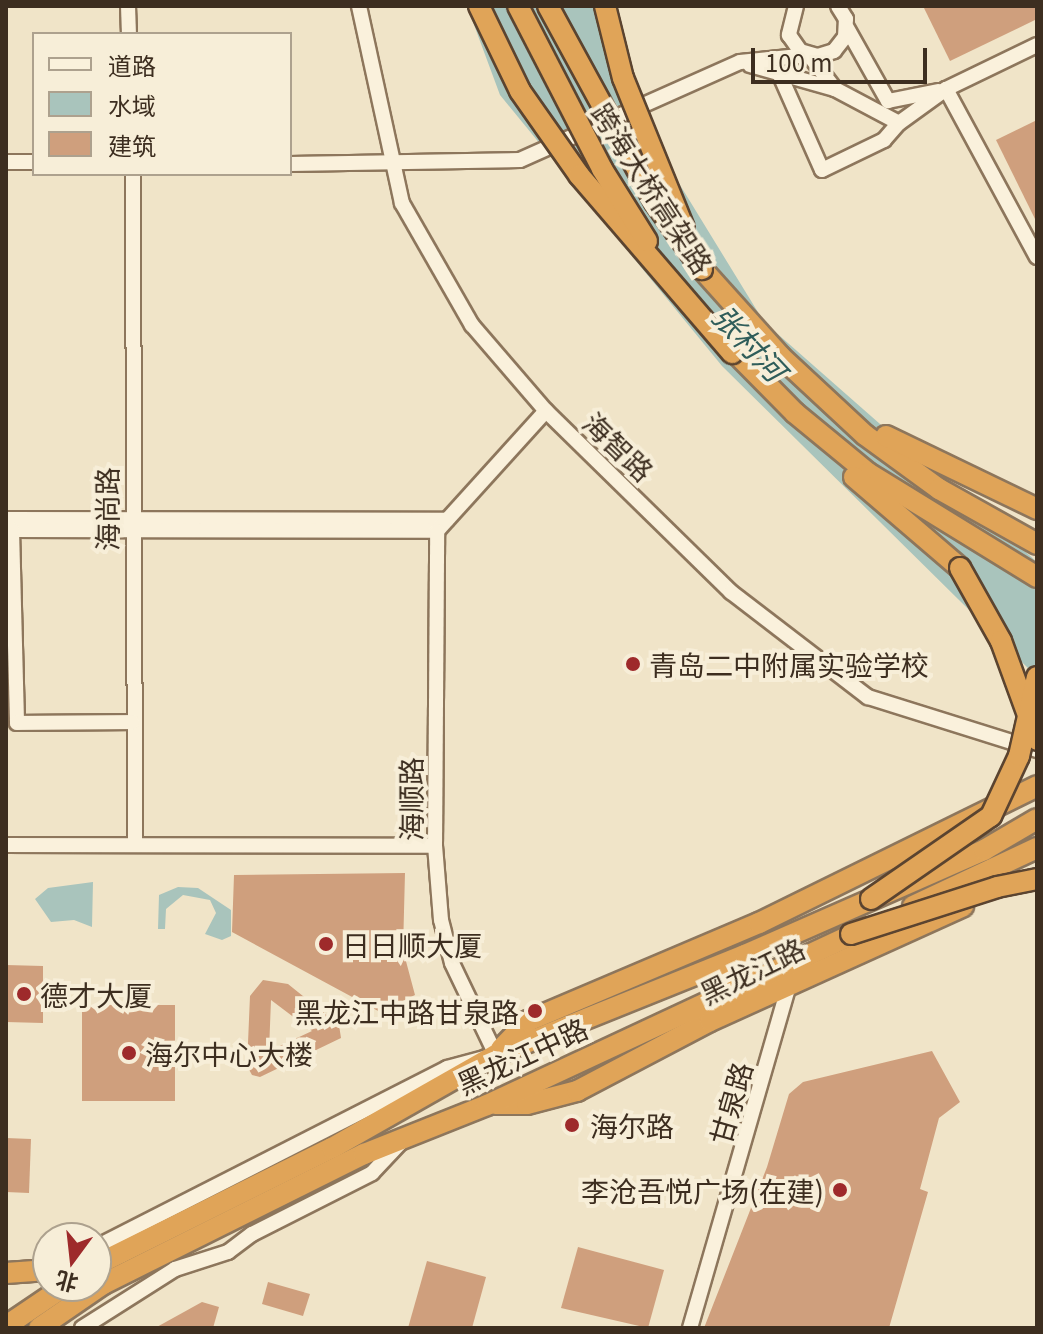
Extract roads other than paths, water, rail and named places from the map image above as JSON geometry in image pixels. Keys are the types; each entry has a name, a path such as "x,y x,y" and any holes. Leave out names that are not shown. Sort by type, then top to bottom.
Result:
{"highway":[{"path":"479,6 520,91 579,175 732,353"},
{"name":"跨海大桥高架路","path":"518,6 602,169 651,247 732,353 795,413 868,473 1037,577"},
{"name":"跨海大桥高架路","path":"548,6 655,202 702,269 813,386 865,435 939,489 1037,544"},
{"path":"605,6 623,78 702,269"},
{"path":"813,386 901,445 1037,509"},
{"path":"795,413 831,457 960,568 1001,641 1027,741"},
{"path":"871,899 991,816 1019,756 1037,677"},
{"name":"黑龙江中路","path":"496,1055 528,1021 759,923 1037,786"},
{"name":"黑龙江中路","path":"112,1257 332,1148 496,1055 745,955 984,850 1037,819"},
{"name":"黑龙江中路","path":"112,1258 487,1105 1037,848"},
{"name":"黑龙江路","path":"487,1105 527,1104 577,1091 789,984 1037,867"},
{"path":"851,934 1037,879"},
{"path":"6,1273 32,1271"},
{"path":"6,1326 41,1302"},
{"name":"黑龙江中路","path":"39,1328 63,1302"},
{"path":"55,1328 72,1302"}],"street":[{"path":"128,6 129,32"},
{"name":"海智路","path":"359,6 390,164 402,203 456,299 546,411 731,592 868,697 1027,741 1037,750"},
{"path":"795,6 789,35 835,89"},
{"path":"838,6 888,101 946,89"},
{"path":"292,164 440,164 520,160 674,95 740,62 834,51 847,28"},
{"path":"779,73 822,170 884,140 899,123 946,89 1037,45"},
{"path":"740,62 835,89 899,123"},
{"path":"946,89 1037,257"},
{"path":"6,162 32,162"},
{"name":"海尚路","path":"133,176 132,722 135,844"},
{"path":"132,722 17,723 8,526 442,525 546,411"},
{"name":"海顺路","path":"442,525 435,846 441,920 452,963 496,1055"},
{"path":"1027,741 1037,733"},
{"path":"6,845 435,846"},
{"name":"甘泉路","path":"690,1328 789,984"},
{"path":"82,1328 175,1269 213,1260 252,1234 372,1173 405,1137"},
{"path":"6,1266 32,1263"}],"water":[{"name":"张村河","path":"467,6 603,6 615,79 764,322 1037,562 1037,677 722,366 500,95"},
{"path":"93,882 92,927 74,920 51,922 35,899 48,888"},
{"path":"178,887 198,888 231,910 231,936 222,940 205,934 216,913 210,900 183,895 166,909 165,929 158,929 159,895"}],"place":[{"name":"青岛二中附属实验学校","path":"633,664"},
{"name":"日日顺大厦","path":"326,944"},
{"name":"德才大厦","path":"24,994"},
{"name":"黑龙江中路甘泉路","path":"535,1011"},
{"name":"海尔中心大楼","path":"129,1053"},
{"name":"海尔路","path":"572,1125"},
{"name":"李沧吾悦广场(在建)","path":"840,1190"}]}
